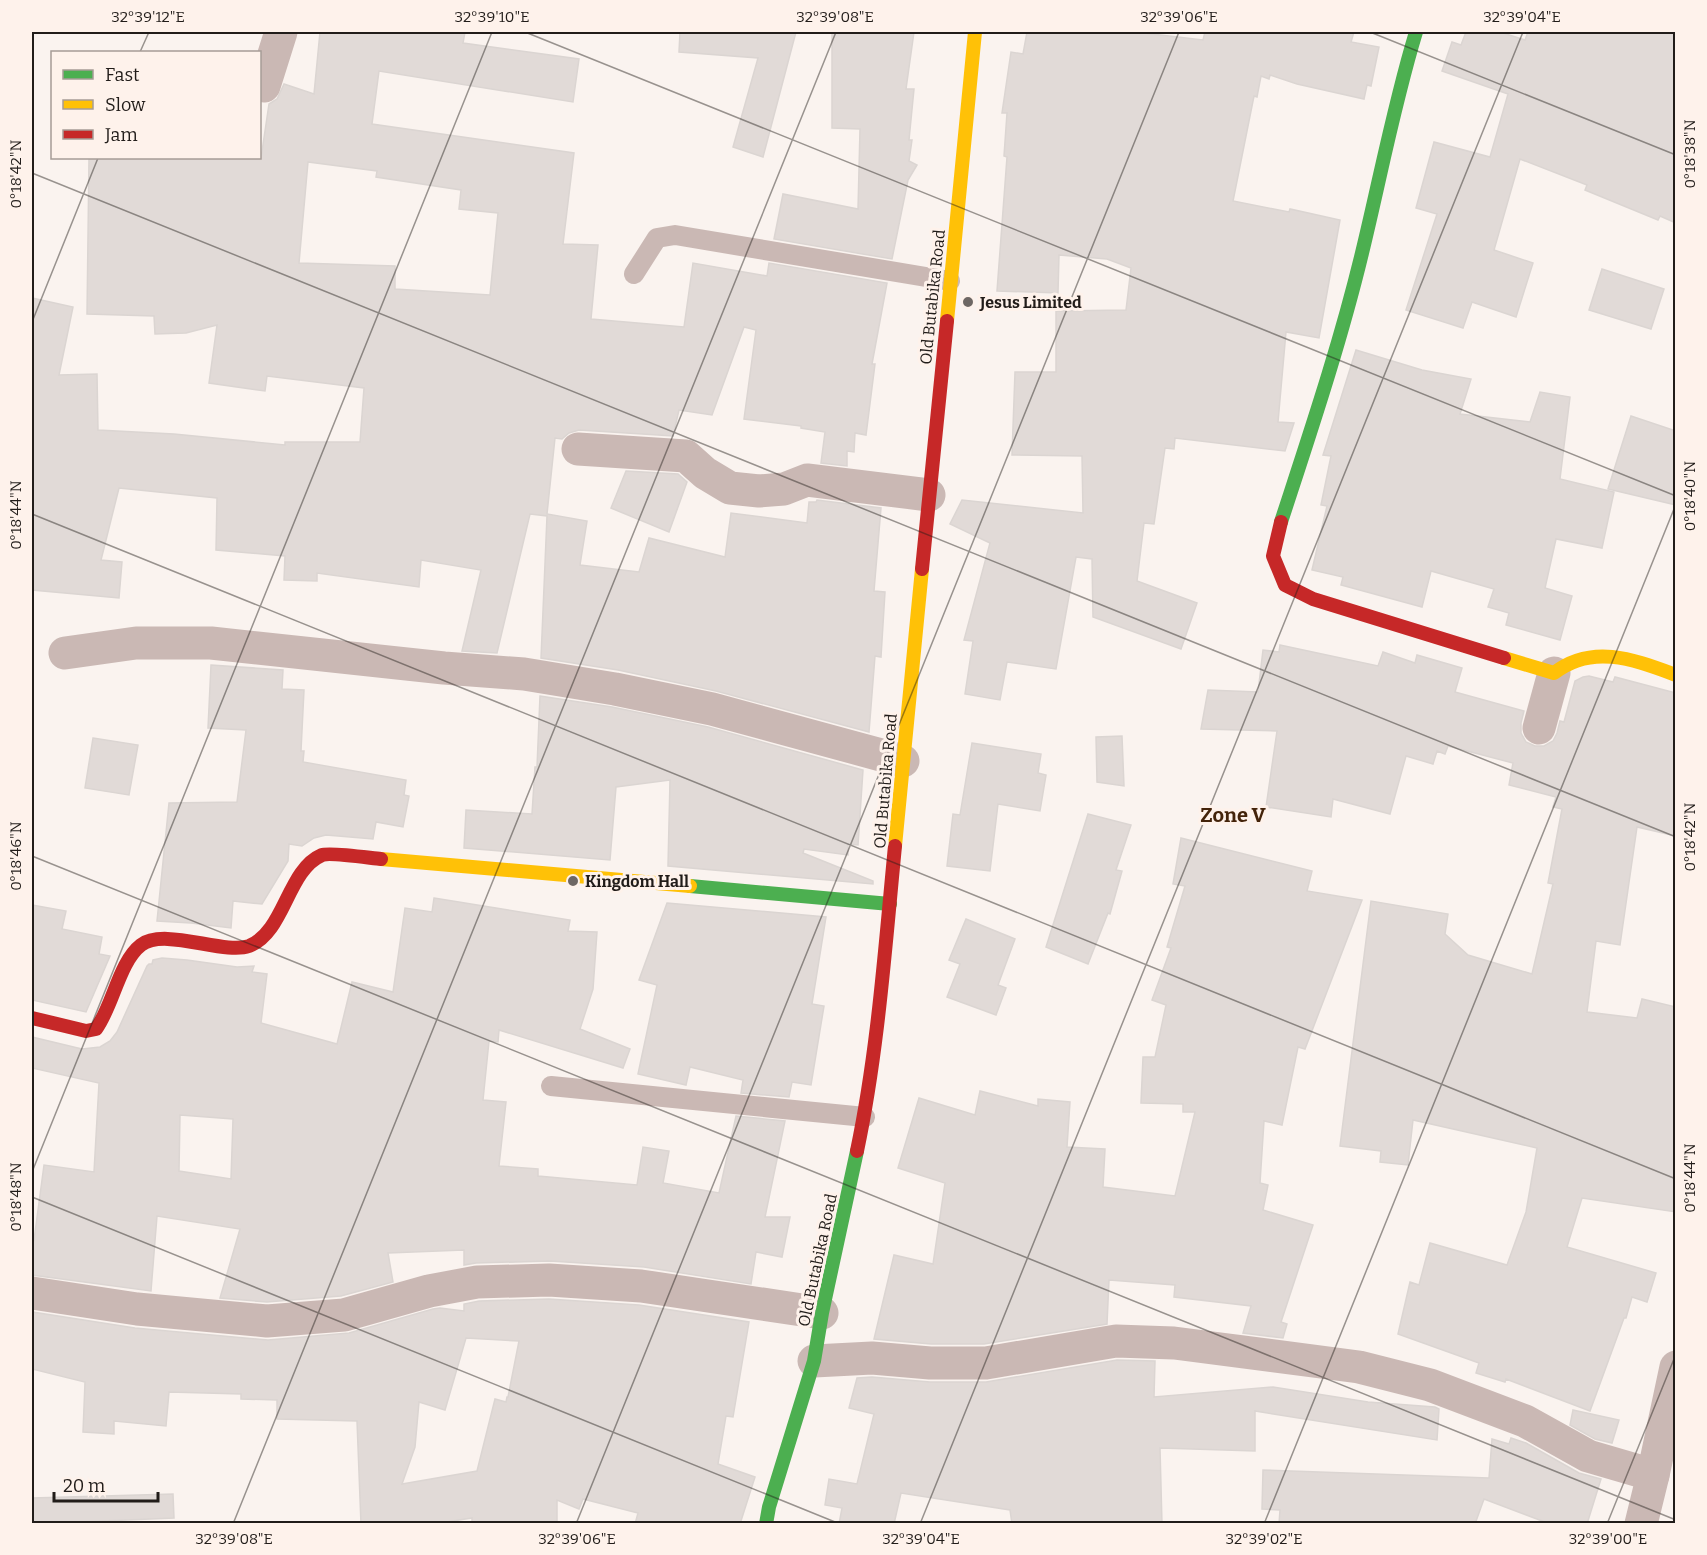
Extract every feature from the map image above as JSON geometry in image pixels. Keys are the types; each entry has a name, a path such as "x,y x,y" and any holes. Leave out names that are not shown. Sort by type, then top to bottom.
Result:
{"street":[{"path":"264,86 281,32"},
{"name":"Old Butabika Road","path":"766,1524 769,1507 814,1361 822,1313 865,1118 876,1041 975,32"},
{"path":"1416,32 1403,75 1340,338 1281,522 1273,556 1285,585 1313,599 1554,673"},
{"path":"578,449 686,456 705,473 730,488 759,491 784,489 807,480 929,495"},
{"path":"66,653 136,643 212,644 524,674 615,689 712,710 903,761"},
{"path":"1539,728 1554,673 1567,662 1594,655 1622,659 1676,675"},
{"path":"32,1018 86,1031 96,1029 132,954 143,943 159,939 239,948 252,945 265,933 301,875 315,858 324,854 890,904"},
{"path":"32,1293 137,1309 267,1321 344,1316 429,1292 477,1282 549,1280 641,1286 822,1313"},
{"path":"814,1361 872,1358 930,1363 986,1363 1116,1341 1174,1343 1359,1367 1430,1385 1525,1421 1588,1456 1653,1475"},
{"path":"1641,1524 1676,1367"}],"lane":[{"path":"634,274 657,238 675,235 950,281"},
{"path":"551,1086 865,1118"}],"building":[{"path":"320,32 465,32 463,43 579,59 573,102 379,71 372,124 574,153 563,244 598,245 591,319 684,327 693,263 767,276 769,263 887,283 872,364 875,364 866,435 855,433 854,452 847,451 847,466 821,463 825,432 801,428 801,426 744,419 756,330 744,327 712,415 679,410 673,436 579,430 569,433 562,439 555,438 547,514 587,521 580,565 639,572 649,538 725,557 731,513 807,523 809,502 817,500 881,508 874,591 885,592 881,657 875,656 869,732 716,691 618,670 541,658 547,516 530,514 497,653 462,651 481,570 421,560 419,587 317,573 317,581 284,580 285,556 216,550 217,498 119,488 101,560 122,562 119,598 32,590 32,298 73,307 59,375 97,374 98,430 174,434 285,445 285,442 360,442 364,388 267,376 265,391 209,383 217,325 186,333 155,334 154,316 87,314 89,159 261,159 269,104 277,99 284,84 314,94","holes":["308,162 377,171 376,177 461,190 459,209 498,213 490,295 395,289 395,266 299,263"]},
{"path":"680,32 796,32 763,157 733,147 758,58 679,52"},
{"path":"832,32 914,32 906,89 914,89 909,161 917,165 908,180 892,259 774,239 783,194 858,209 860,129 832,128"},
{"path":"1027,32 1135,32 1203,40 1205,32 1354,32 1351,42 1379,47 1371,86 1367,85 1364,99 1297,84 1270,75 1269,79 1261,76 1257,97 1254,96 1233,201 1289,212 1290,209 1340,220 1319,338 1286,332 1278,422 1294,423 1285,451 1175,438 1174,449 1165,448 1154,524 1144,523 1137,581 1197,603 1181,649 1093,617 1092,559 1076,557 1056,669 1007,662 1000,700 965,694 973,641 964,640 990,543 950,524 962,500 1083,513 1082,456 1012,455 1015,372 1056,372 1056,311 1126,310 1131,268 1107,259 1059,255 1058,293 997,291 1007,157 1004,156 1007,113 1002,113 1011,52 1023,54"},
{"path":"1466,32 1500,32 1525,40 1528,32 1676,32 1676,223 1660,216 1658,220 1585,190 1587,185 1520,159 1494,250 1533,263 1516,317 1472,302 1463,328 1406,310 1437,214 1416,208 1434,142 1490,157 1508,94 1442,71 1452,42 1461,45"},
{"path":"1602,269 1664,289 1651,329 1589,310"},
{"path":"1356,350 1422,370 1471,379 1460,414 1530,422 1540,392 1570,397 1560,479 1614,492 1602,548 1556,539 1545,588 1572,596 1560,640 1506,625 1509,613 1488,607 1494,589 1431,571 1422,607 1341,585 1343,577 1312,570 1327,506 1321,505 1331,456 1323,455"},
{"path":"1631,416 1676,431 1676,505 1608,489"},
{"path":"626,471 678,474 687,482 669,532 611,508"},
{"path":"1280,645 1378,666 1383,652 1415,663 1417,655 1462,668 1455,692 1524,711 1521,733 1526,742 1535,746 1544,746 1553,741 1560,721 1564,722 1575,681 1583,677 1589,676 1613,682 1615,677 1676,693 1676,836 1637,827 1620,945 1596,941 1587,1012 1637,1018 1642,999 1676,1007 1676,1212 1582,1198 1567,1247 1656,1273 1647,1302 1632,1297 1590,1411 1506,1379 1505,1382 1476,1373 1479,1363 1398,1334 1410,1282 1419,1285 1430,1243 1507,1265 1526,1212 1537,1148 1413,1120 1408,1165 1380,1162 1381,1151 1340,1146 1371,901 1448,914 1445,934 1468,955 1532,974 1553,884 1548,883 1562,809 1553,807 1556,797 1509,785 1513,763 1448,746 1445,754 1437,751 1433,764 1406,756 1390,814 1333,799 1331,817 1266,807 1277,731 1201,729 1208,690 1258,692 1263,650 1279,652"},
{"path":"211,665 283,670 282,689 304,690 301,751 304,751 303,762 406,780 404,795 409,796 403,827 376,822 373,839 326,835 314,838 302,846 289,844 288,861 262,904 233,901 231,928 157,921 169,803 237,802 246,730 208,728"},
{"path":"540,696 612,707 708,727 863,770 858,845 848,844 848,855 804,849 803,853 873,881 873,884 668,866 670,780 616,787 610,860 464,848 466,810 532,814 535,767 537,767"},
{"path":"1122,736 1124,786 1097,782 1096,737"},
{"path":"93,738 138,745 129,795 85,788"},
{"path":"972,743 1041,754 1038,773 1046,775 1040,811 998,804 990,871 947,866 953,814 960,815"},
{"path":"1088,814 1131,825 1116,870 1122,871 1110,914 1108,913 1088,964 1046,947"},
{"path":"1181,838 1312,871 1307,891 1362,900 1305,1049 1298,1047 1282,1125 1264,1121 1260,1183 1268,1185 1263,1210 1313,1225 1281,1322 1287,1324 1283,1338 1243,1333 1251,1306 1174,1297 1175,1285 1109,1280 1107,1324 984,1344 931,1344 874,1339 894,1255 933,1264 945,1183 898,1168 919,1098 975,1115 980,1091 1038,1106 1038,1099 1070,1102 1067,1147 1105,1149 1103,1187 1175,1196 1195,1112 1183,1112 1183,1104 1141,1103 1143,1057 1155,1057 1166,1005 1152,1000 1171,948 1167,947 1185,886 1173,884"},
{"path":"434,898 570,920 568,931 597,932 593,989 580,1029 630,1049 623,1068 499,1030 498,1042 489,1041 483,1100 506,1102 499,1166 538,1169 538,1176 637,1185 643,1147 669,1151 663,1183 719,1193 736,1116 785,1121 765,1217 790,1217 782,1257 756,1252 751,1284 644,1267 550,1261 464,1265 464,1250 388,1253 393,1282 341,1296 267,1302 220,1298 240,1229 157,1216 151,1291 32,1275 32,1239 34,1240 44,1165 94,1172 99,1083 32,1068 32,1037 82,1049 100,1047 110,1041 117,1032 147,966 152,964 153,960 162,958 237,967 254,966 252,972 267,974 261,1023 337,1044 352,982 393,992 405,908 432,912","holes":["180,1115 233,1119 231,1179 179,1171"]},
{"path":"667,903 826,917 812,1004 824,1006 811,1085 792,1082 789,1097 741,1093 743,1080 690,1067 686,1085 638,1074 657,985 639,980"},
{"path":"32,905 66,911 62,929 102,937 99,954 110,956 86,1012 32,1000"},
{"path":"966,919 1015,939 998,985 1006,988 996,1015 947,997 960,964 949,960"},
{"path":"549,1299 639,1305 749,1322 733,1417 726,1416 718,1464 755,1477 740,1524 635,1524 638,1513 583,1499 579,1509 557,1500 557,1524 472,1524 472,1518 434,1524 361,1524 357,1421 277,1419 277,1400 241,1399 241,1394 169,1392 166,1426 114,1421 114,1434 83,1432 85,1382 32,1369 32,1312 135,1328 268,1340 349,1333 433,1309 464,1311 464,1304 479,1301","holes":["466,1338 519,1341 508,1397 506,1402 495,1399 477,1471 402,1484 415,1447 419,1402 445,1410"]},
{"path":"1117,1360 1155,1361 1154,1397 1273,1387 1368,1402 1435,1407 1439,1409 1437,1440 1255,1411 1255,1451 1160,1448 1162,1524 1012,1524 1010,1510 901,1493 894,1524 839,1524 842,1508 825,1505 829,1479 857,1484 874,1414 849,1408 857,1378 986,1382"},
{"path":"1573,1410 1619,1420 1612,1443 1595,1439 1570,1425"},
{"path":"1511,1438 1526,1443 1579,1473 1601,1479 1587,1524 1550,1524 1484,1499 1475,1524 1279,1524 1280,1510 1262,1509 1263,1470 1489,1478 1492,1439 1509,1444"},
{"path":"173,1494 174,1518 32,1524 32,1498"}],"traffic: fast":[{"path":"1281,522 1344,321 1416,32"},
{"path":"690,886 890,904"},
{"path":"766,1524 769,1507 814,1361 857,1151"}],"traffic: slow":[{"path":"947,321 975,32"},
{"path":"895,846 922,569"},
{"path":"1504,658 1554,673 1569,664 1584,659 1599,656 1614,657 1645,664 1676,675"},
{"path":"381,859 690,886"}],"traffic: jam":[{"path":"922,569 947,321"},
{"path":"1281,522 1273,556 1285,585 1313,599 1504,658"},
{"path":"857,1151 876,1037 895,846"},
{"path":"32,1018 86,1031 96,1029 127,962 141,945 151,940 164,939 225,947 249,946 261,939 271,928 301,874 310,863 322,855 381,859"}],"place":[{"name":"Jesus Limited","path":"968,302"},
{"name":"Kingdom Hall","path":"573,881"}],"district":[{"name":"Zone V","path":"1233,815"}]}
